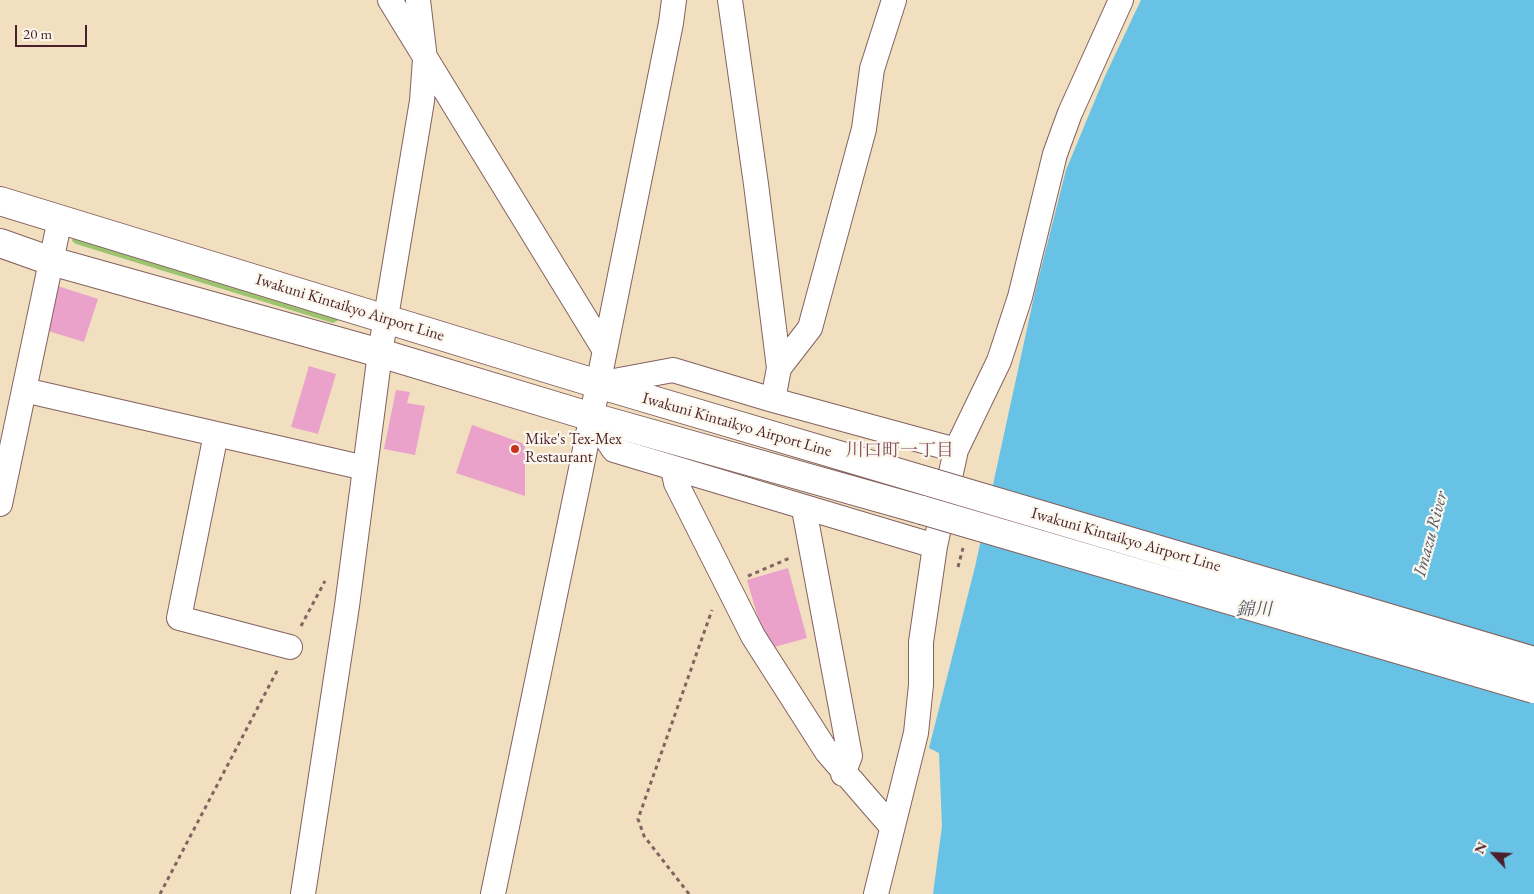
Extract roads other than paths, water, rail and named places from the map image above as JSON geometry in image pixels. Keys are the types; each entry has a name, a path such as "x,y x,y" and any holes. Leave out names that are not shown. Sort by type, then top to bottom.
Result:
{"main road":[{"name":"Iwakuni Kintaikyo Airport Line","path":"0,201 598,384 1534,661"},
{"name":"Iwakuni Kintaikyo Airport Line","path":"0,244 380,353 592,417 922,510 1534,690"}],"street":[{"path":"390,0 604,349"},
{"path":"303,894 347,606 380,353 422,101 425,59 418,0"},
{"path":"493,894 592,417 674,0"},
{"path":"730,0 779,368 773,400"},
{"path":"779,368 810,328 864,129 872,69 894,0"},
{"path":"876,894 916,733 921,685 921,642 934,546 956,450 999,362 1020,297 1056,154 1070,113 1121,0"},
{"path":"0,504 60,219"},
{"path":"598,384 673,370 773,400 956,450"},
{"path":"24,390 365,468"},
{"path":"592,417 614,450 804,509 934,546"},
{"path":"216,434 179,618 290,647"},
{"path":"673,469 676,483 753,636 827,752 844,774 892,827"},
{"path":"804,509 850,756 844,774"}],"water":[{"name":"錦川","path":"1141,0 1534,0 1534,894 933,894 942,826 939,753 929,748 975,567 1035,292 1066,170 1105,76"}],"place":[{"name":"Mike's Tex-Mex Restaurant","path":"515,449"}],"district":[{"name":"川口町一丁目","path":"900,451"}],"water label":[{"name":"Imazu River","path":"1431,534"}]}
